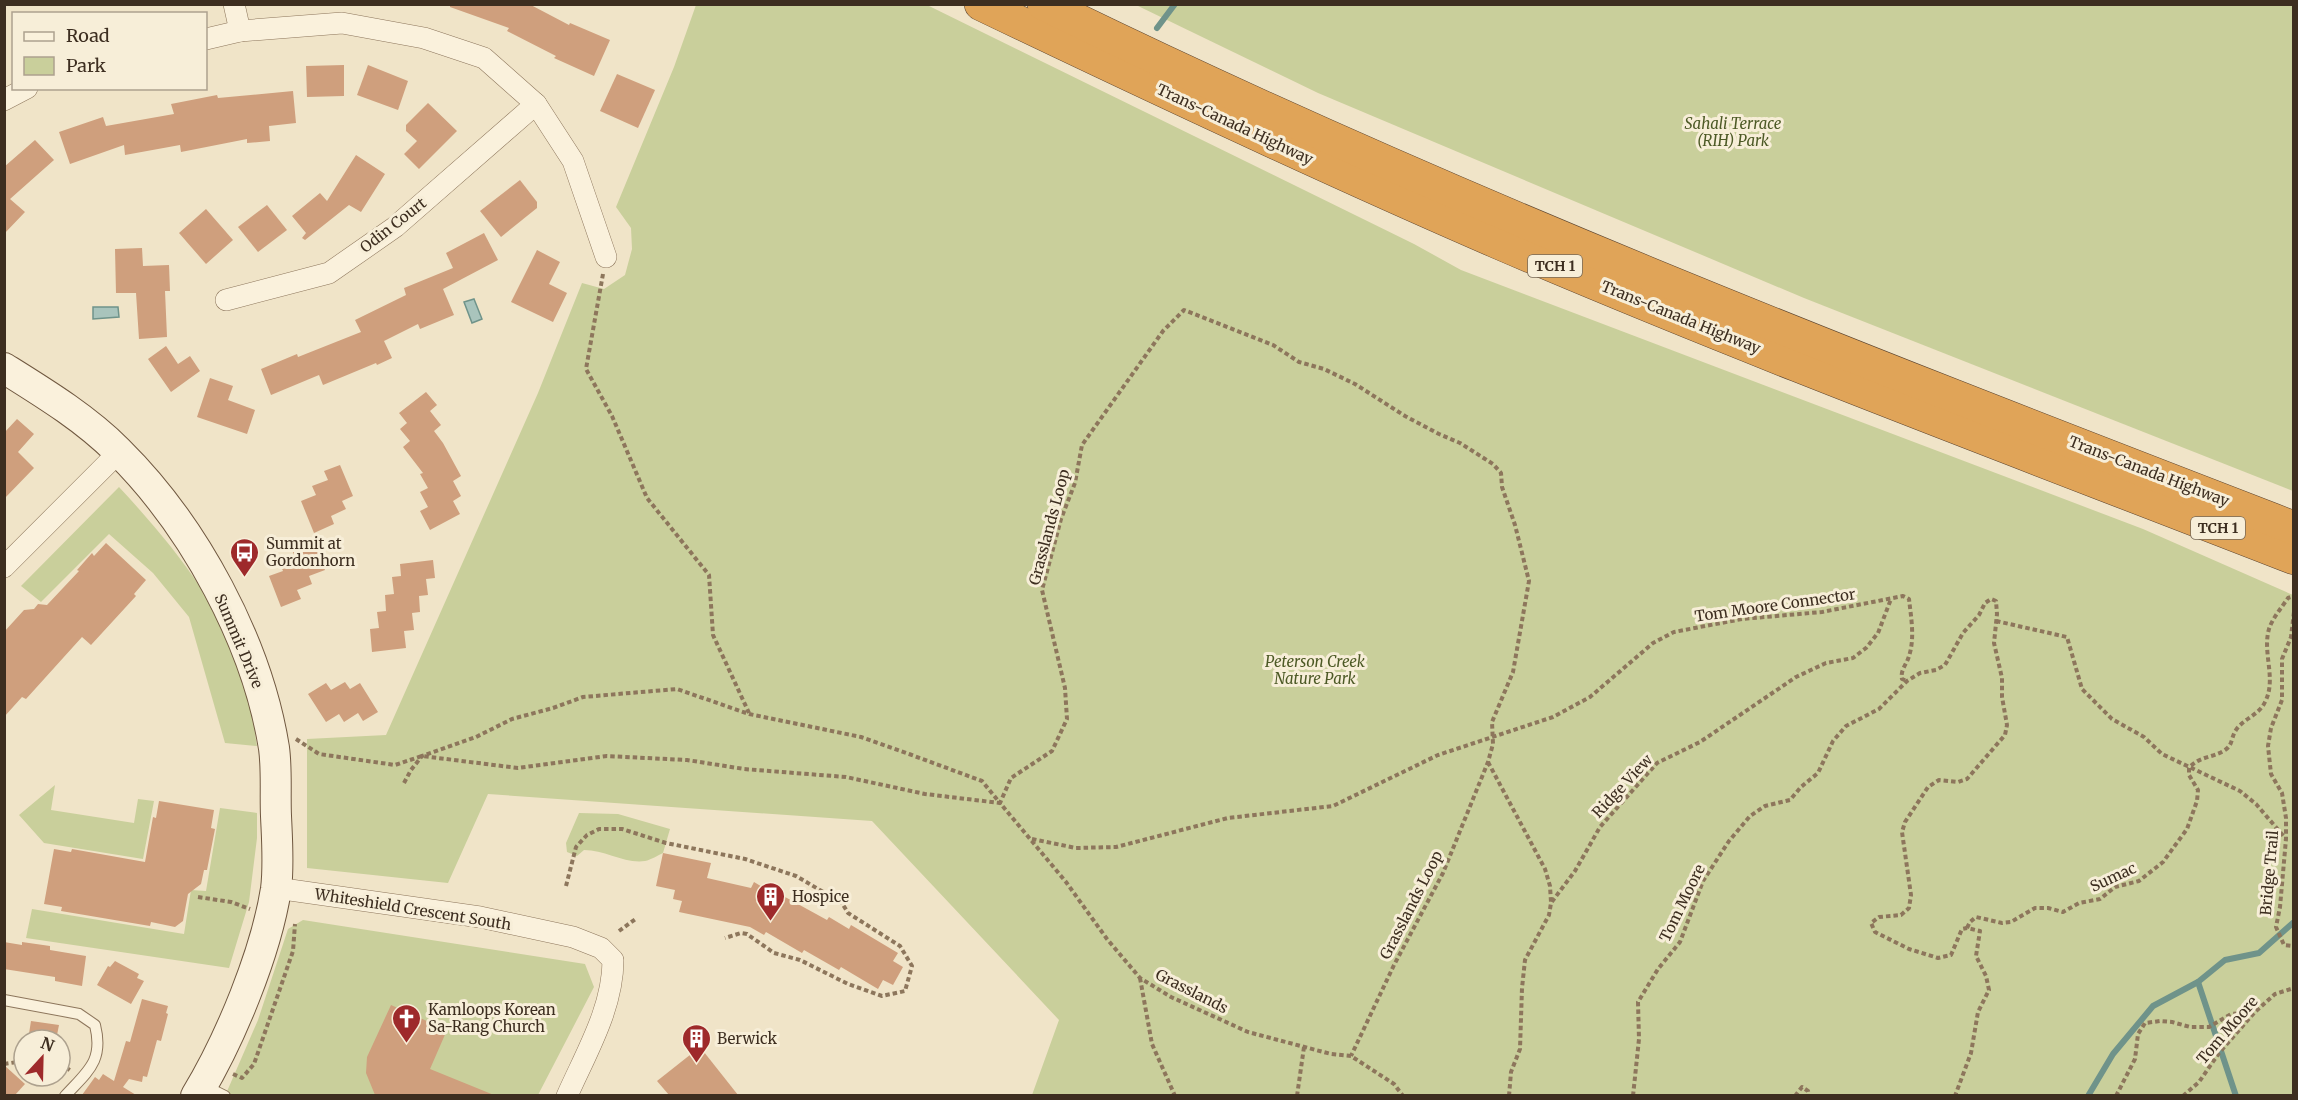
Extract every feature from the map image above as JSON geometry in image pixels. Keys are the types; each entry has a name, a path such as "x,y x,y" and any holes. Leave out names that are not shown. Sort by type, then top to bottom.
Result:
{"highway":[{"name":"Trans-Canada Highway","path":"981,4 1250,133 1496,241 1728,337 2146,486 2294,528"},
{"name":"Trans-Canada Highway","path":"1044,4 1260,107 1626,266 2146,486 2294,558"}],"main road":[{"name":"Summit Drive","path":"4,368 91,426 119,452 177,518 229,609 256,675 274,749 264,939 209,1085"}],"street":[{"path":"234,4 240,31"},
{"path":"207,39 240,31 342,23 424,38 484,58 536,104 573,161 606,257"},
{"path":"4,100 23,90"},
{"name":"Odin Court","path":"226,300 328,273 395,227 536,104"},
{"path":"4,567 119,452"},
{"name":"Whiteshield Crescent South","path":"265,894 480,917 573,938 601,948 613,960 613,980 608,1004 567,1095"}],"lane":[{"path":"4,1000 79,1014 94,1025 98,1040 94,1063 65,1095"}],"path":[{"path":"606,257 586,369 612,416 647,498 709,574 713,635 749,714"},
{"name":"Grasslands Loop","path":"1000,803 1011,778 1052,751 1067,719 1065,688 1042,590 1061,519 1075,483 1082,445 1163,331 1184,310 1274,345 1299,362 1324,369 1354,384 1414,420 1460,443 1493,465 1501,473 1502,487 1515,525 1528,581 1513,672 1492,722 1493,736 1488,762 1443,873 1394,965 1352,1056"},
{"path":"1891,599 1903,596 1909,599 1912,637 1910,656 1901,674 1902,679 1906,681"},
{"path":"2189,768 2194,761 2223,751 2230,746 2236,730 2265,702 2270,674 2266,654 2269,628 2288,598 2294,596"},
{"name":"Tom Moore Connector","path":"1031,839 1076,848 1116,847 1228,818 1333,806 1438,755 1553,717 1590,697 1653,643 1674,632 1742,619 1822,612 1891,599"},
{"name":"Ridge View","path":"1509,1095 1511,1072 1520,1049 1525,960 1549,915 1551,903 1575,871 1600,827 1658,763 1700,742 1796,677 1826,663 1853,658 1866,648 1878,633 1891,599"},
{"name":"Tom Moore","path":"1634,1095 1639,1039 1638,1002 1658,969 1680,942 1703,881 1729,842 1750,816 1765,806 1790,800 1818,773 1840,731 1879,709 1906,681 1920,673 1936,670 1945,665 1963,633 1979,615 1985,603 1991,599 1996,601 1994,643 2002,678 2002,697 2007,725 2005,735 1967,779 1958,782 1939,780 1928,787 1905,822 1902,832 1911,895 1909,908 1901,915 1879,916 1871,923 1875,932 1909,949 1938,958 1951,955 1962,929 1967,928"},
{"name":"Bridge Trail","path":"2294,612 2291,637 2282,659 2282,700 2271,728 2268,746 2271,774 2282,793 2286,839 2276,927 2284,945 2294,946"},
{"path":"1996,621 2067,637 2082,689 2112,719 2144,737 2162,754 2240,791 2256,804 2286,839"},
{"path":"287,734 319,754 395,765 476,738 512,719 583,697 677,689 749,714 861,737 982,781 1000,803"},
{"path":"404,783 422,756"},
{"path":"422,756 518,768 607,756 687,760 744,769 846,777 925,794 1000,803"},
{"path":"1488,762 1545,869 1550,886 1551,903"},
{"name":"Sumac","path":"1967,928 1976,917 2002,923 2011,922 2035,908 2048,908 2063,912 2079,903 2100,899 2115,887 2139,881 2163,862 2187,829 2197,801 2198,790 2189,776 2189,768"},
{"name":"Grasslands","path":"1000,803 1066,882 1107,939 1140,978 1171,997 1248,1032 1331,1054 1352,1056 1394,1084 1404,1095"},
{"path":"566,886 576,847 586,835 599,829 622,829 666,843 745,859 796,876 842,903 848,913 900,946 912,966 905,991 882,996 848,984 800,960 774,952 747,934 741,933 725,938"},
{"path":"198,897 231,902 251,910 265,894"},
{"path":"209,1085 242,1078 254,1064 293,951 296,932 295,917"},
{"path":"619,931 637,918"},
{"path":"1955,1095 1971,1053 1978,1012 1989,990 1986,976 1976,956 1980,931 1967,928"},
{"path":"1140,978 1152,1044 1175,1095"},
{"name":"Tom Moore","path":"2183,1095 2199,1082 2219,1053 2254,1012 2275,994 2294,988"},
{"path":"2116,1095 2135,1059 2138,1034 2145,1023 2160,1021 2190,1028 2209,1027 2231,1014 2254,1012"},
{"path":"1297,1095 1304,1047"},
{"path":"1795,1095 1802,1087 1808,1091 1809,1095"}],"green space":[{"name":"Peterson Creek Nature Park","path":"696,5 927,5 1414,244 1461,270 2143,529 2293,595 2293,1095 1032,1095 1059,1020 872,821 488,794 448,883 307,868 307,739 386,735 538,393 582,283 604,289 625,275 632,249 631,228 616,207 674,67"},
{"name":"Sahali Terrace (RIH) Park","path":"1136,5 2293,5 2293,491 1804,298 1318,93"},
{"path":"119,487 175,552 209,600 223,625 247,686 257,746 225,743 189,617 153,573 109,534 41,602 21,586"},
{"path":"55,785 51,810 134,823 138,799 154,801 143,859 44,843 19,815"},
{"path":"220,808 257,813 257,838 249,902 229,968 26,938 32,909 184,934 191,890 206,891"},
{"path":"579,813 618,814 670,829 663,853 647,860 637,861 600,852 584,850 577,856 567,852 566,843"},
{"path":"303,920 585,964 594,987 538,1095 225,1096 258,1020 288,929"}],"water":[{"path":"474,299 482,319 472,323 464,302"},
{"path":"93,307 118,307 119,317 93,319"}],"building":[{"path":"450,4 529,4 569,25 570,23 610,40 594,76 554,58 556,56 507,31 509,28 450,7"},
{"path":"344,65 344,96 307,97 306,66"},
{"path":"368,65 408,81 398,110 357,95"},
{"path":"617,74 655,90 638,128 600,111"},
{"path":"293,91 296,123 269,126 270,141 247,143 247,139 181,152 180,145 125,155 124,145 70,164 59,132 103,117 106,126 174,114 171,104 217,95 218,98"},
{"path":"428,103 457,131 419,169 404,154 417,141 406,131 406,125"},
{"path":"35,140 54,160 10,199 25,212 4,234 4,167"},
{"path":"356,155 385,174 361,212 349,205 305,240 302,238 306,233 292,216 320,193 327,201"},
{"path":"520,180 537,202 537,208 501,237 480,211"},
{"path":"267,205 287,230 258,252 238,227"},
{"path":"206,209 233,240 206,264 179,233"},
{"path":"484,233 498,260 443,289 454,315 420,329 418,324 384,341 392,358 377,365 376,363 323,385 319,375 271,395 261,369 361,332 355,320 406,295 404,288 453,268 446,253"},
{"path":"142,248 143,266 169,265 170,291 165,291 167,337 139,339 136,293 116,293 115,249"},
{"path":"537,250 560,262 549,284 567,293 553,322 511,302"},
{"path":"166,346 178,364 190,356 200,371 171,392 148,359"},
{"path":"210,378 233,386 228,400 255,410 247,434 197,417"},
{"path":"426,392 437,405 430,411 441,425 434,431 461,476 453,481 461,496 453,501 460,514 430,530 420,511 428,507 420,492 428,488 420,474 423,473 403,447 410,441 400,429 407,423 399,413"},
{"path":"17,419 34,434 18,452 34,468 4,499 4,433"},
{"path":"340,465 353,496 342,501 346,509 331,516 334,524 314,533 301,501 316,495 312,486 328,480 324,471"},
{"path":"312,538 325,570 309,576 312,584 297,590 301,599 281,607 269,576 283,571 279,561 294,555 291,546"},
{"path":"106,543 146,580 134,594 136,596 91,645 82,637 26,699 22,697 4,717 4,632 24,610 34,609 38,604 47,605 79,571 77,570 92,553 94,556"},
{"path":"433,560 435,578 426,579 428,595 419,596 420,612 412,613 414,630 404,631 406,648 372,652 370,629 379,628 377,612 386,611 385,595 394,594 392,577 401,576 400,564"},
{"path":"345,682 350,689 360,683 378,712 363,721 358,713 344,722 339,714 326,722 308,694 326,683 331,690"},
{"path":"159,801 214,810 211,828 215,829 207,870 204,870 201,884 188,894 183,921 175,927 151,922 150,926 61,911 62,907 44,904 54,849 71,852 72,849 145,862 153,817 156,818"},
{"name":"Hospice","path":"663,853 711,863 707,878 751,888 754,882 827,920 829,917 849,929 851,925 898,953 893,961 903,967 893,985 883,980 878,989 841,967 839,970 804,950 802,953 766,932 764,935 750,927 679,912 682,901 673,899 675,890 656,886"},
{"path":"4,942 50,946 50,950 86,956 82,986 55,981 55,977 4,969"},
{"path":"115,961 139,974 137,978 144,981 131,1004 97,985 108,966 110,967"},
{"path":"142,999 168,1006 166,1013 168,1014 161,1041 157,1040 147,1077 143,1076 142,1082 129,1079 123,1087 136,1095 82,1095 95,1077 99,1080 103,1074 114,1081 126,1041 130,1042"},
{"name":"Kamloops Korean Sa-Rang Church","path":"391,1005 447,1030 430,1069 494,1095 375,1095 366,1073 367,1057"},
{"path":"31,1021 59,1025 58,1028 30,1028"},
{"name":"Berwick","path":"700,1047 738,1095 669,1095 657,1081"},
{"path":"4,1065 12,1072 12,1088 21,1088 15,1095 4,1095"}],"waterway":[{"path":"1157,28 1175,4"},
{"path":"2088,1096 2113,1054 2153,1006 2198,982 2225,960 2259,953 2294,922"},
{"path":"2198,982 2236,1096"}],"place":[{"name":"Summit at Gordonhorn","path":"245,578"},
{"name":"Hospice","path":"771,922"},
{"name":"Kamloops Korean Sa-Rang Church","path":"407,1044"},
{"name":"Berwick","path":"696,1064"}]}
